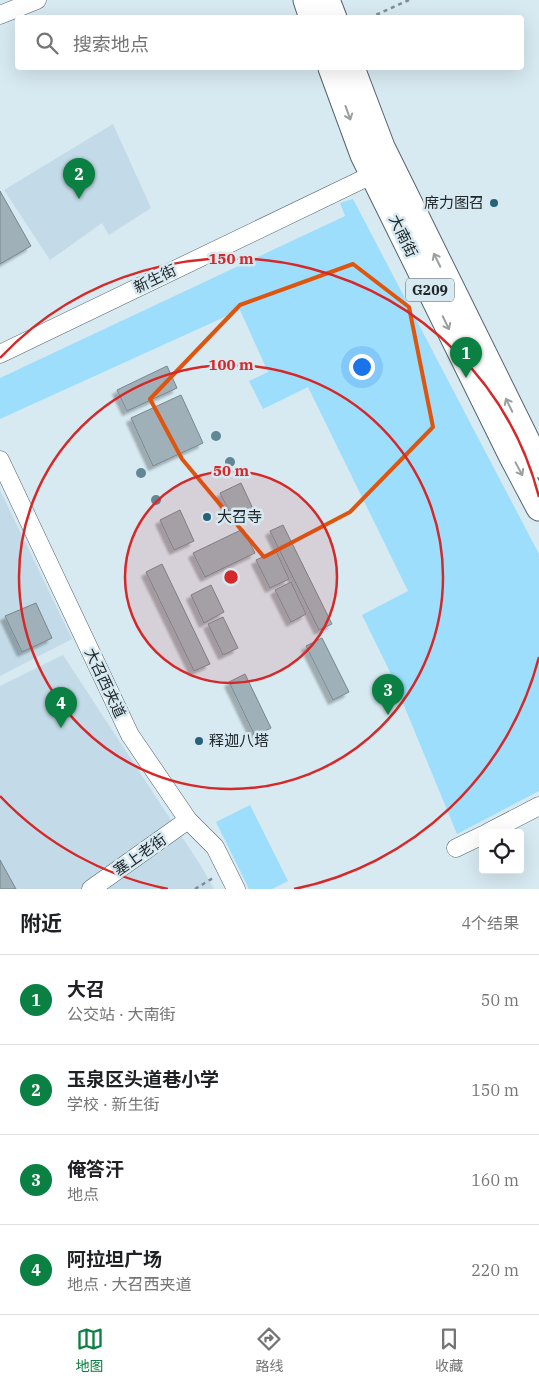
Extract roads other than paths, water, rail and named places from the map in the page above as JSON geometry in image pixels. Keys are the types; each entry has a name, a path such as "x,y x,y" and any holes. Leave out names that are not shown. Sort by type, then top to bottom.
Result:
{"highway":[{"path":"306,0 311,15"},
{"path":"328,0 333,15"},
{"name":"大南街","path":"332,70 363,155 382,170 539,464"},
{"name":"大南街","path":"353,70 382,146 382,170 539,508"}],"street":[{"path":"0,15 37,0"},
{"name":"新生街","path":"0,354 382,170"},
{"name":"大召西夹道","path":"0,460 130,735 188,820 215,847 236,889"},
{"path":"494,829 539,806"},
{"name":"塞上老街","path":"92,889 188,820"},
{"path":"456,848 479,837"}],"place":[{"name":"玉泉区头道巷小学","path":"79,199"},
{"name":"席力图召","path":"494,203"},
{"name":"大召","path":"466,378"},
{"name":"大召寺","path":"207,517"},
{"name":"俺答汗","path":"388,715"},
{"name":"阿拉坦广场","path":"61,728"},
{"name":"释迦八塔","path":"199,741"}]}
